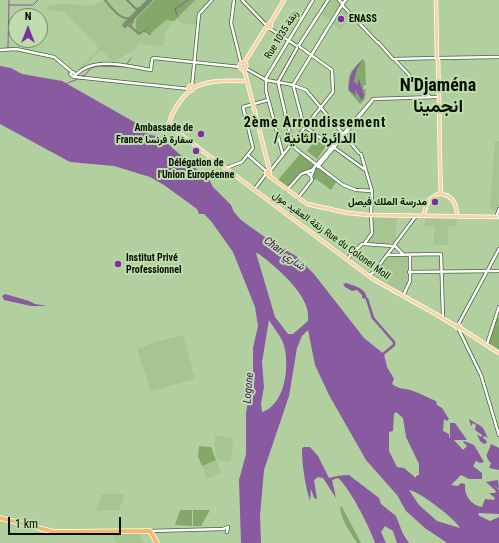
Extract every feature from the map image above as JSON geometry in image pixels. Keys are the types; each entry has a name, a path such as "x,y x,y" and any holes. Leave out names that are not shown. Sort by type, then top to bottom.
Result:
{"highway":[{"path":"0,518 54,532 150,531 157,543"}],"main road":[{"path":"284,0 243,66 268,172 272,178 307,204 348,213 416,216 456,214 498,216"},
{"path":"437,0 440,194"},
{"path":"190,88 217,80 246,81"},
{"name":"زنقة العقيد مول Rue du Colonel Moll","path":"190,88 175,107 169,126 181,137 195,144 373,279 441,316"},
{"path":"425,216 425,206 428,199 440,194 451,198 456,205 456,214"},
{"path":"441,316 459,327"},
{"path":"441,316 487,343 498,352"}],"street":[{"path":"0,50 16,49 58,59 74,75 190,88 199,14 212,0"},
{"path":"235,0 232,24 243,66"},
{"path":"243,0 268,26 311,55 332,72 331,94 254,190"},
{"name":"Rue 1035 زنقة","path":"266,80 269,72 313,0"},
{"path":"328,0 278,82 292,143 296,149 316,166 349,188 371,191"},
{"path":"339,0 429,97"},
{"path":"346,0 342,4 293,85 302,123 305,127 364,169"},
{"path":"74,75 94,65 102,63 151,70 153,58 243,66 266,80 293,85 306,90 322,107 359,153 371,191 371,232 364,244 348,260"},
{"path":"395,59 499,58"},
{"path":"266,80 268,100 282,156"},
{"path":"298,198 311,182 311,176 316,166 375,98 438,97"},
{"path":"343,134 375,98"},
{"path":"226,168 240,163 249,156 254,145 244,107 268,100"},
{"path":"359,153 371,191"},
{"path":"249,156 268,172"},
{"path":"288,190 301,174 316,166"},
{"path":"307,172 311,176"},
{"path":"498,216 499,209"},
{"path":"368,275 373,273 416,216"},
{"path":"364,244 395,245 403,255"},
{"path":"499,249 459,327 482,374 499,434"},
{"path":"387,255 441,254 441,316"},
{"path":"402,295 410,283 409,255"},
{"path":"410,272 499,272"},
{"path":"373,273 373,279"},
{"path":"487,343 499,307"},
{"path":"150,531 228,527 227,532 222,528"}],"shaded area":[{"path":"102,0 210,0 198,12 196,25 179,23 177,19 165,31 164,44 162,46 139,44 134,50 113,62 102,51 100,51 81,70 79,68 98,49 98,47 66,14 67,12 48,10 48,5 70,4 87,6 99,3"},
{"path":"155,0 195,0 174,21 166,20 151,33 148,32 147,27 141,33 136,32 136,19"},
{"path":"329,0 337,0 341,4 331,20 321,14"},
{"name":"ENASS","path":"342,6 350,15 341,30 332,23"},
{"path":"363,59 365,62 366,85 364,85 363,89 366,89 365,99 360,104 348,90 348,83 351,72"},
{"path":"315,140 326,146 317,159 307,151"},
{"path":"495,141 499,141 499,207 494,211 490,208"},
{"path":"300,154 314,165 311,170 299,173 287,188 278,180"},
{"path":"317,167 336,182 331,190 316,179 313,181 313,172"},
{"path":"372,216 397,218 395,243 367,244 374,231"},
{"path":"457,216 457,226 448,226 448,245 434,245 434,226 425,226 425,217"},
{"path":"388,256 408,256 409,281 403,293 375,278 375,272"},
{"path":"497,317 499,318 499,350 488,343"},
{"path":"183,335 195,379 151,391 137,349"},
{"path":"215,436 233,438 231,461 218,461 215,450"},
{"path":"199,446 211,447 216,460 202,466 198,456"},
{"path":"216,460 221,473 207,479 202,466"},
{"path":"102,494 125,494 119,510 96,510"},
{"path":"340,507 342,507 361,543 357,543 349,530 342,517"},
{"path":"180,510 192,510 192,526 175,525"},
{"path":"193,510 210,510 201,526 193,526"},
{"path":"137,531 143,543 117,543 110,532"}],"water":[{"path":"363,59 357,69 354,81 357,85 359,79 364,95 362,101 356,91 356,96 349,90 352,73"},
{"name":"Chari شاري","path":"0,66 11,68 22,74 62,81 136,123 136,126 144,132 153,136 159,136 210,181 213,187 231,205 234,212 241,220 273,243 296,256 314,274 364,338 384,354 387,367 394,379 392,384 436,401 437,405 442,408 449,419 447,421 444,419 443,431 449,434 450,438 450,423 455,423 467,440 454,440 463,450 467,446 463,442 464,441 474,445 484,462 480,463 476,461 473,466 482,473 482,479 469,479 461,475 451,485 458,486 461,483 465,484 469,499 478,506 482,507 485,499 494,500 495,498 489,493 495,493 496,491 486,482 498,480 499,489 493,485 499,490 499,514 479,513 478,515 490,521 499,517 499,543 447,543 425,528 406,511 397,495 366,460 329,395 315,365 308,330 302,336 297,348 289,396 264,470 260,516 261,543 241,543 239,480 246,454 246,413 253,376 253,348 258,326 255,307 233,252 211,221 204,214 199,214 197,209 164,185 150,177 114,166 70,162 0,124","holes":["256,253 292,283 305,302 308,312 308,321 293,334 288,334 275,317","269,320 281,338 284,346 286,368 280,395 269,408 262,412 261,403 264,387 262,362","396,412 403,418 406,437 419,464 419,475 416,476 416,478 404,468 397,467 389,451 389,432 393,431 394,414","409,490 437,506 460,528 437,521 419,505"]},
{"path":"346,283 356,286 365,292 367,299 362,298 362,295 357,290 352,291 345,287 343,284"},
{"path":"5,294 35,304 47,306 31,306 4,300 2,296"},
{"path":"469,419 483,428 488,438 484,436 483,438 487,443 484,444 480,441 477,434 481,437 482,435 475,430 476,425 473,423 471,426"},
{"path":"491,444 499,448 499,470 489,468 491,463 487,458 487,454"},
{"path":"310,447 318,456 329,478 349,475 379,498 381,504 396,516 403,534 409,543 397,543 393,531 385,526 381,532 386,543 375,543 354,499 338,478 332,480 336,498 323,478 318,477 314,480 317,499 314,498 311,489 310,501 303,468 302,448"}],"waterway":[{"path":"9,0 9,8"},
{"path":"9,5 33,5 38,0"},
{"path":"178,17 175,9 188,0"},
{"path":"127,64 131,58"},
{"path":"79,77 85,75 91,68 98,66 126,67"},
{"path":"65,84 78,79"},
{"path":"367,299 373,318 394,342 394,345 383,354"}],"taxiway":[{"path":"105,0 121,17 130,18 134,16 131,26 129,26 126,22 130,20"},
{"path":"127,0 136,9 143,7"},
{"path":"131,27 139,34 148,28"},
{"path":"145,31 150,34"}],"runway":[{"path":"125,25 150,0"}],"place":[{"name":"ENASS","path":"341,19"},
{"name":"Ambassade de France سفارة فرنسا","path":"201,134"},
{"name":"Délégation de l'Union Européenne","path":"196,151"},
{"name":"مدرسة الملك فيصل","path":"435,202"},
{"name":"Institut Privé Professionnel","path":"118,264"}],"district":[{"name":"N'Djaména انجمينا","path":"438,96"},
{"name":"2ème Arrondissement / الدائرة الثانية","path":"315,132"}],"water label":[{"name":"Logone","path":"249,388"}]}
